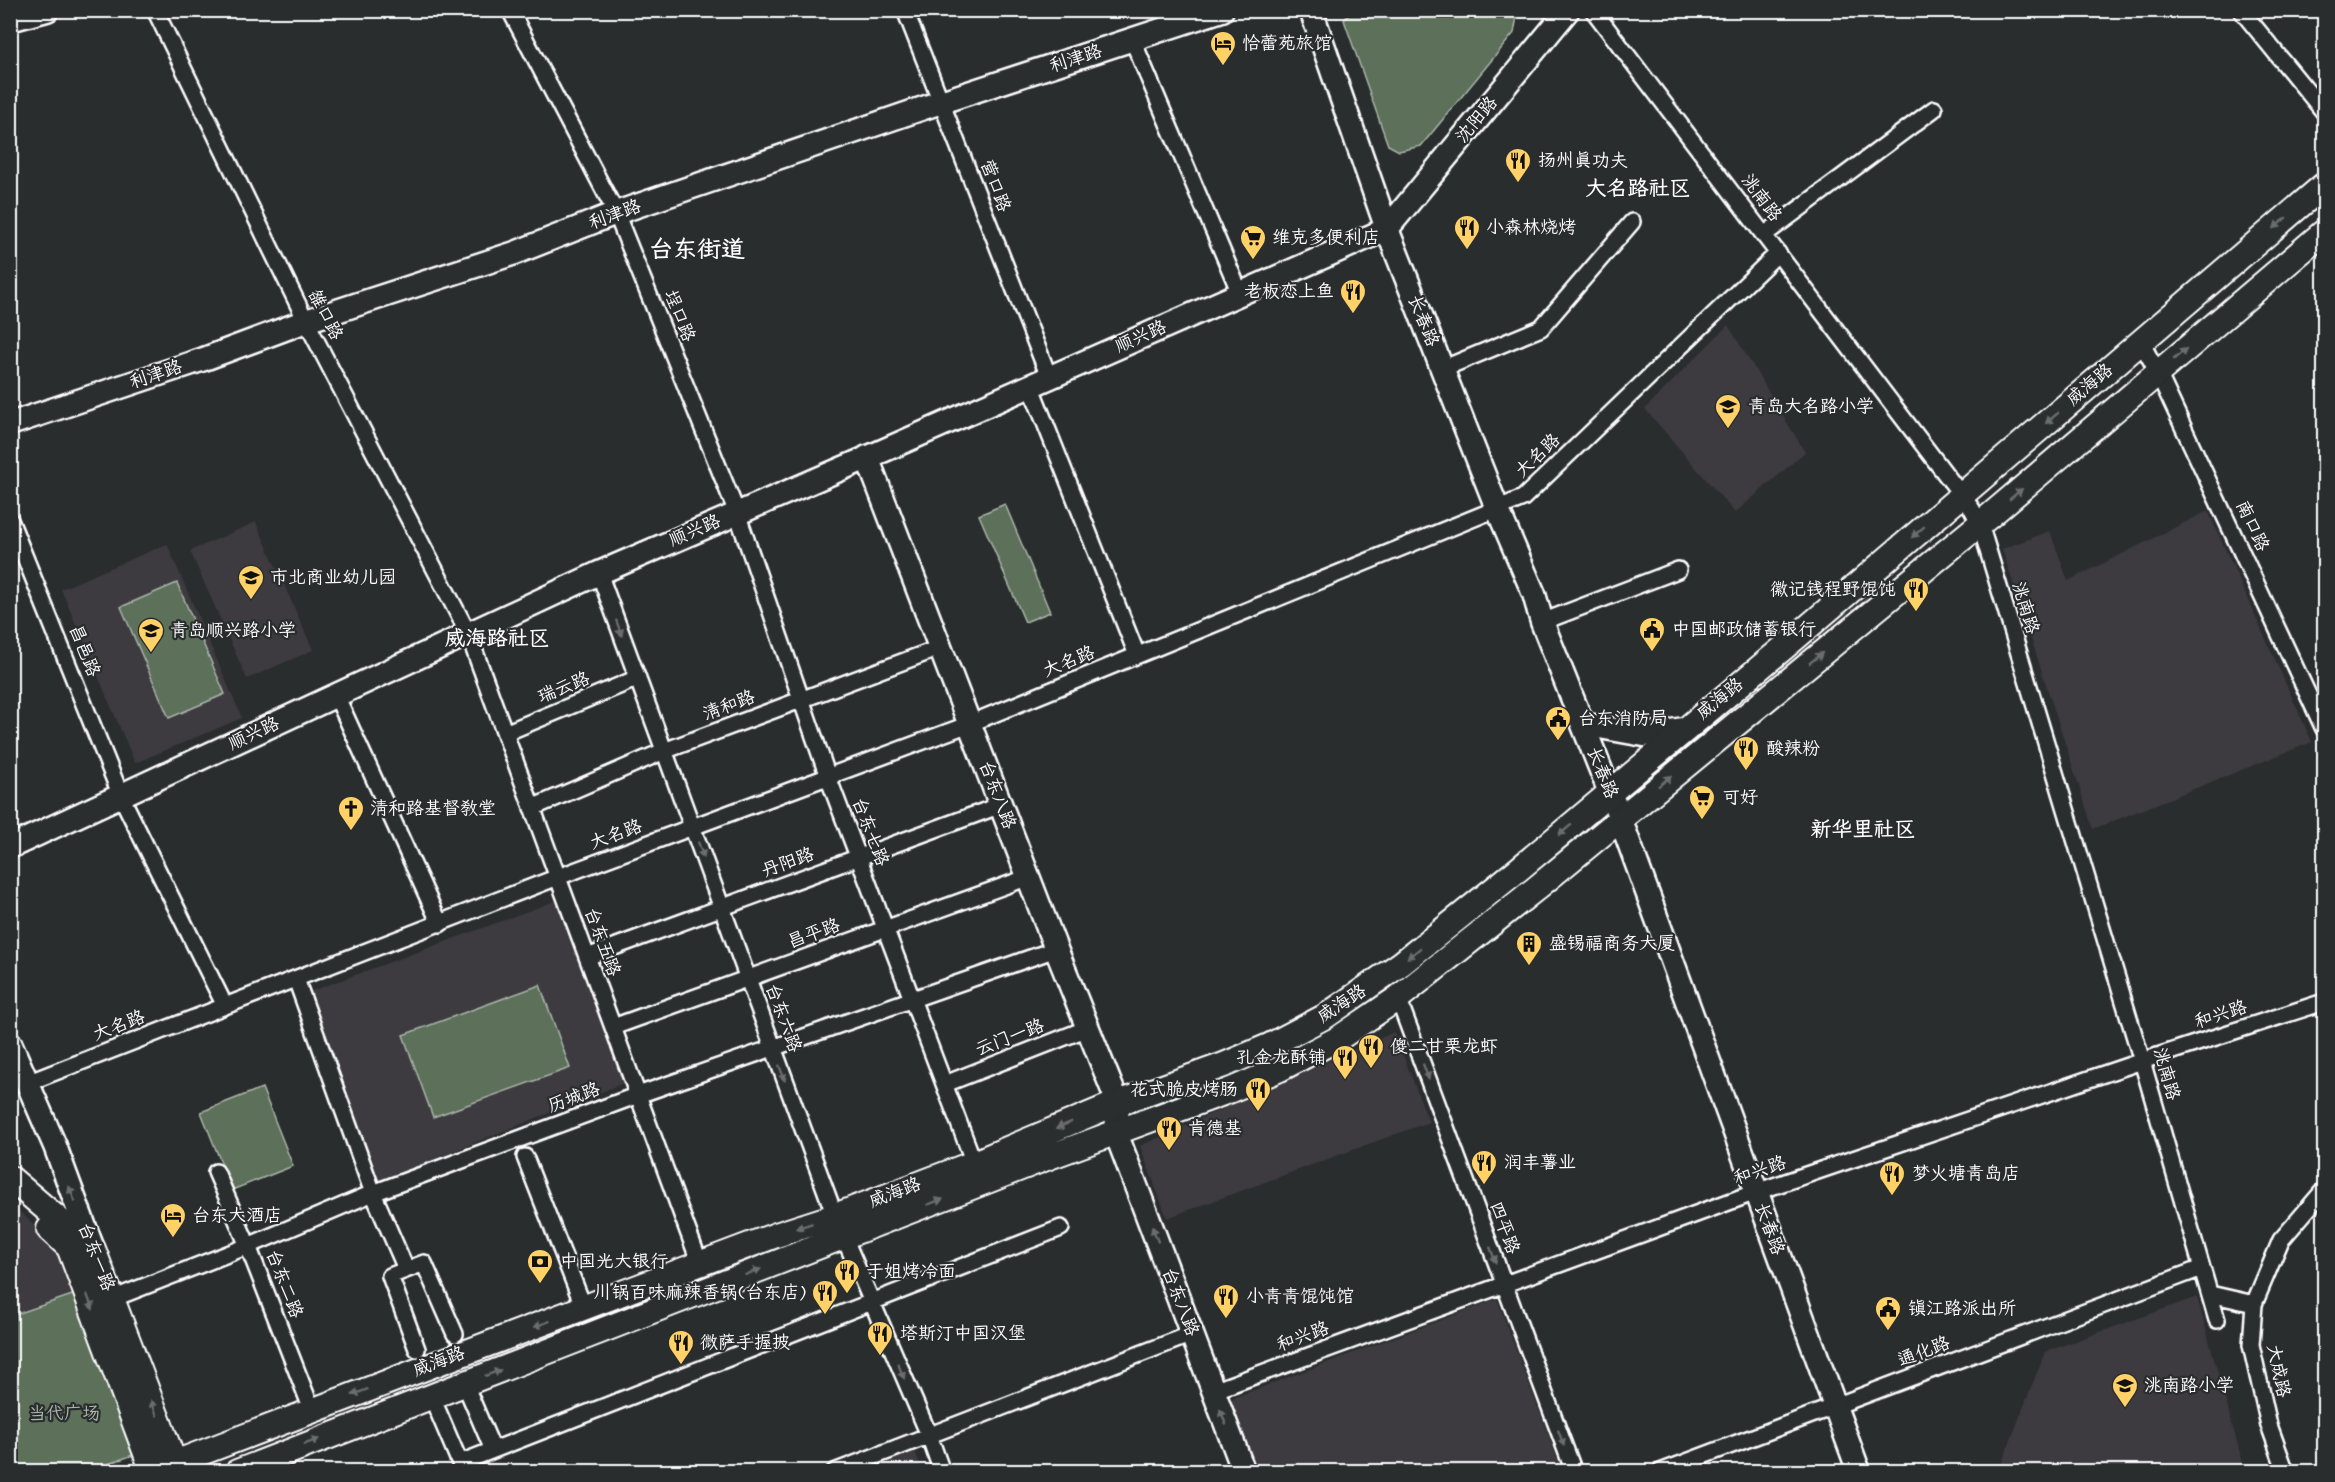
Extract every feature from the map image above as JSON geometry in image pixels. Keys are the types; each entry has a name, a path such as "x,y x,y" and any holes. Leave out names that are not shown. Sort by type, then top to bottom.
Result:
{"main road":[{"name":"威海路","path":"237,1472 839,1226 974,1163 1114,1104 1224,1065 1269,1046 1326,1016 1431,940 1610,792 2325,185"},
{"name":"威海路","path":"162,1470 312,1410 776,1235 839,1226 1116,1133 1231,1090 1280,1069 1339,1038 1398,998 1534,890 1980,524 2325,232"},
{"path":"10,1178 81,1248"},
{"path":"10,1196 81,1248"},
{"name":"台东一路","path":"81,1248 112,1299 162,1470"},
{"name":"台东一路","path":"81,1248 162,1470"}],"street":[{"path":"10,20 46,10"},
{"name":"雒口路","path":"155,10 306,321 468,633"},
{"name":"埕口路","path":"510,10 616,213 737,513"},
{"name":"营口路","path":"905,10 941,102 1137,655"},
{"name":"利津路","path":"10,424 204,359 306,321 515,253 616,213 941,102 1222,10"},
{"name":"长春路","path":"1311,10 1387,229 1497,508 1534,594 1542,622 1620,818 1859,1472"},
{"name":"沈阳路","path":"1387,229 1568,10"},
{"name":"洮南路","path":"1593,10 1962,493 1980,524 2142,1061 2217,1320"},
{"path":"2241,10 2325,112"},
{"path":"1133,41 1240,293"},
{"path":"1764,235 1934,109"},
{"path":"1442,369 1540,328 1632,222"},
{"name":"顺兴路","path":"10,848 599,573 865,459 1387,229"},
{"name":"大名路","path":"27,1083 558,877 967,725 1522,498 1778,253"},
{"name":"南口路","path":"2141,342 2158,373 2325,729"},
{"name":"台东八路","path":"865,459 1114,1104 1116,1133 1244,1472"},
{"name":"台东七路","path":"737,513 828,777 974,1163"},
{"name":"昌邑路","path":"10,519 121,796 225,1006"},
{"path":"1542,622 1678,570"},
{"name":"台东六路","path":"599,573 839,1226 929,1435 942,1472"},
{"name":"台东五路","path":"468,633 700,1264"},
{"name":"清和路","path":"532,808 664,751 939,648"},
{"name":"瑞云路","path":"505,733 638,678"},
{"path":"336,695 440,924"},
{"path":"1583,724 1644,735 1684,729"},
{"name":"丹阳路","path":"587,957 998,806"},
{"name":"昌平路","path":"613,1027 1026,878"},
{"name":"历城路","path":"112,1299 248,1246 373,1193 638,1095 1053,950"},
{"path":"296,979 373,1193 406,1269"},
{"name":"四平路","path":"1398,998 1574,1472"},
{"name":"和兴路","path":"1213,1391 1756,1192 2142,1061 2325,1002"},
{"name":"云门一路","path":"945,1084 1085,1030"},
{"name":"台东一路","path":"10,1043 55,1146 81,1248"},
{"path":"525,1157 584,1308"},
{"name":"台东二路","path":"216,1172 248,1246 312,1410"},
{"name":"大成路","path":"2286,1472 2269,1425 2251,1345 2254,1304 2281,1240 2325,1190"},
{"path":"434,1402 460,1463 476,1464 493,1450 1061,1228"},
{"path":"417,1348 390,1276 406,1269 424,1263 455,1334"},
{"name":"通化路","path":"1660,1472 2202,1268"},
{"path":"2210,1294 2254,1304"},
{"path":"834,1472 1192,1334"},
{"path":"467,1389 493,1450"}],"shaded area":[{"name":"青岛大名路小学","path":"1728,325 1805,452 1735,513 1645,409"},
{"path":"2208,511 2312,742 2093,829 2002,549 2050,531 2068,581"},
{"name":"市北商业幼儿园","path":"256,522 313,650 247,679 190,551"},
{"name":"青岛顺兴路小学","path":"167,544 242,718 135,763 61,589"},
{"path":"558,900 626,1082 377,1182 309,992"},
{"path":"1394,1032 1429,1122 1167,1218 1140,1146"},
{"name":"当代广场","path":"10,1202 62,1252 78,1293 88,1471 11,1471"},
{"name":"洮南路小学","path":"2197,1297 2245,1471 2003,1471 2001,1465 2045,1352"},
{"path":"1497,1299 1562,1471 1258,1471 1230,1399"},
{"path":"911,1442 923,1471 836,1472"}],"green space":[{"path":"1353,10 1518,11 1514,33 1421,146 1399,151 1388,145 1344,20"},
{"path":"1005,504 1050,612 1025,622 979,515"},
{"path":"177,583 225,694 169,718 121,607"},
{"path":"540,985 570,1068 433,1117 403,1035"},
{"path":"262,1088 293,1166 232,1190 201,1112"},
{"name":"当代广场","path":"78,1293 136,1454 88,1471 11,1472 11,1316"}],"place":[{"name":"恰蕾苑旅馆","path":"1223,67"},
{"name":"扬州真功夫","path":"1518,184"},
{"name":"小森林烧烤","path":"1467,251"},
{"name":"维克多便利店","path":"1253,261"},
{"name":"老板恋上鱼","path":"1353,315"},
{"name":"青岛大名路小学","path":"1728,430"},
{"name":"市北商业幼儿园","path":"251,601"},
{"name":"徽记钱程野馄饨","path":"1916,613"},
{"name":"中国邮政储蓄银行","path":"1652,653"},
{"name":"青岛顺兴路小学","path":"151,654"},
{"name":"台东消防局","path":"1558,742"},
{"name":"酸辣粉","path":"1746,772"},
{"name":"可好","path":"1702,821"},
{"name":"清和路基督教堂","path":"351,832"},
{"name":"盛锡福商务大厦","path":"1529,967"},
{"name":"傻二甘栗龙虾","path":"1371,1070"},
{"name":"孔金龙酥铺","path":"1345,1081"},
{"name":"花式脆皮烤肠","path":"1258,1113"},
{"name":"肯德基","path":"1169,1152"},
{"name":"润丰薯业","path":"1484,1186"},
{"name":"梦火塘青岛店","path":"1892,1197"},
{"name":"台东大酒店","path":"173,1239"},
{"name":"中国光大银行","path":"540,1285"},
{"name":"于姐烤冷面","path":"847,1295"},
{"name":"川锅百味麻辣香锅(台东店)","path":"825,1316"},
{"name":"小青青馄饨馆","path":"1226,1320"},
{"name":"镇江路派出所","path":"1888,1332"},
{"name":"塔斯汀中国汉堡","path":"880,1357"},
{"name":"微萨手握披","path":"681,1366"},
{"name":"洮南路小学","path":"2125,1409"}],"district":[{"name":"大名路社区","path":"1638,189"},
{"name":"台东街道","path":"697,250"},
{"name":"威海路社区","path":"497,639"},
{"name":"新华里社区","path":"1863,830"}]}
